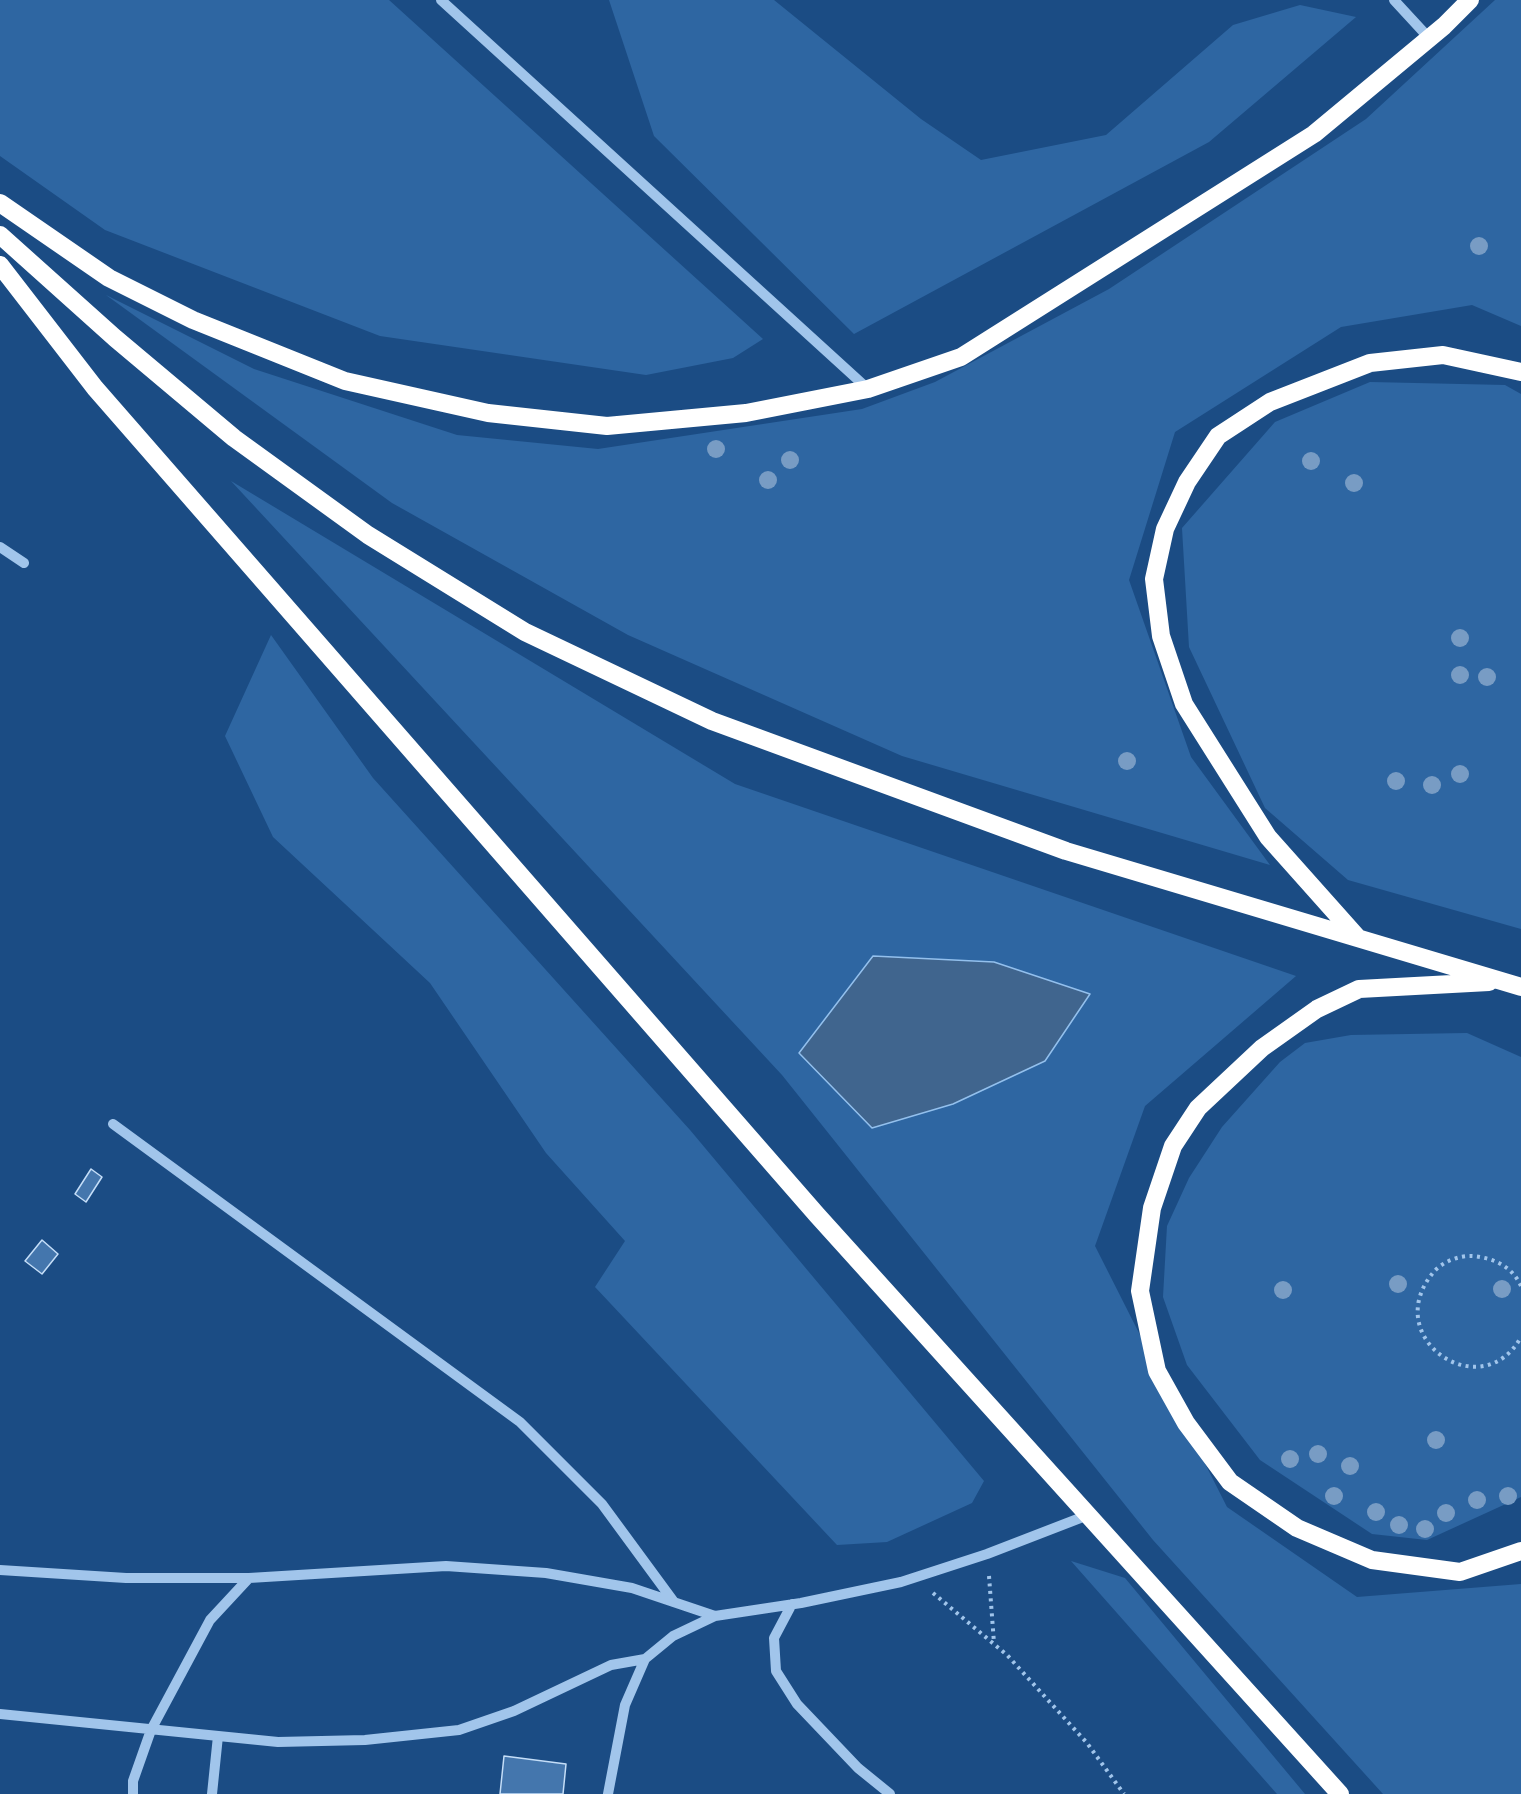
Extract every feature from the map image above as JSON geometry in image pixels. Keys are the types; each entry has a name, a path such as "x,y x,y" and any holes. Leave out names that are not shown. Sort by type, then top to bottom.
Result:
{"highway":[{"path":"0,203 109,278 193,320 345,381 488,413 607,426 746,412 868,389 961,357 1314,134 1429,38 1470,0"},
{"path":"0,235 115,338 234,438 368,535 525,632 712,721 1066,851 1521,987"},
{"path":"0,265 95,388 809,1206 1340,1794"},
{"path":"1359,939 1268,837 1184,704 1161,636 1154,579 1165,529 1187,482 1218,436 1270,402 1370,363 1443,355 1521,372"},
{"path":"1502,981 1359,989 1317,1009 1262,1048 1197,1108 1173,1146 1152,1208 1140,1291 1157,1371 1186,1423 1230,1482 1297,1528 1372,1560 1460,1572 1521,1551"}],"street":[{"path":"441,0 868,389"},
{"path":"1395,0 1429,38"},
{"path":"0,547 24,563"},
{"path":"112,1124 520,1422 602,1504 674,1602"},
{"path":"608,1794 625,1705 645,1659 673,1636 715,1616 792,1604 914,1578 987,1554 1088,1515"},
{"path":"0,1570 126,1578 249,1578 446,1566 546,1574 632,1588 715,1616"},
{"path":"133,1794 133,1781 151,1730 210,1620 249,1578"},
{"path":"792,1604 774,1638 776,1671 797,1704 858,1768 890,1794"},
{"path":"0,1714 278,1742 365,1740 459,1730 514,1711 611,1665 645,1659"},
{"path":"212,1794 218,1736"}],"path":[{"path":"1521,1286 1517,1278 1504,1265 1487,1257 1468,1256 1451,1260 1435,1270 1424,1285 1418,1302 1418,1320 1424,1338 1435,1352 1450,1362 1468,1367 1486,1365 1503,1358 1521,1337"},
{"path":"987,1554 994,1644"},
{"path":"914,1578 994,1644 1088,1743 1124,1794"}],"shaded area":[{"path":"0,0 389,0 763,339 733,358 646,375 380,336 105,230 0,156"},
{"path":"609,0 774,0 921,119 981,160 1106,135 1233,25 1300,5 1356,17 1209,142 854,334 654,136"},
{"path":"1495,0 1521,0 1521,326 1472,305 1341,327 1175,432 1129,580 1191,757 1270,865 902,756 628,635 392,503 106,295 254,369 457,435 598,449 862,409 935,382 1109,289 1366,119"},
{"path":"1370,382 1505,385 1521,394 1521,929 1348,880 1265,808 1189,647 1182,528 1275,422"},
{"path":"231,481 735,784 1296,976 1145,1106 1095,1246 1227,1507 1357,1597 1521,1584 1521,1794 1383,1794 1153,1540 782,1075"},
{"path":"271,635 373,778 690,1130 984,1481 972,1503 887,1542 837,1545 595,1287 625,1241 546,1153 430,983 273,837 225,736"},
{"path":"873,956 994,962 1090,994 1045,1061 953,1104 872,1128 799,1053"},
{"path":"1467,1033 1521,1057 1521,1497 1427,1540 1372,1534 1260,1460 1187,1365 1163,1297 1167,1226 1189,1178 1222,1127 1280,1062 1305,1043 1351,1035"},
{"path":"1071,1561 1125,1578 1305,1794 1277,1794"}],"building":[{"path":"91,1169 102,1177 86,1202 75,1194"},
{"path":"42,1240 58,1254 42,1274 25,1261"},
{"path":"504,1756 566,1764 563,1794 500,1794"}]}
